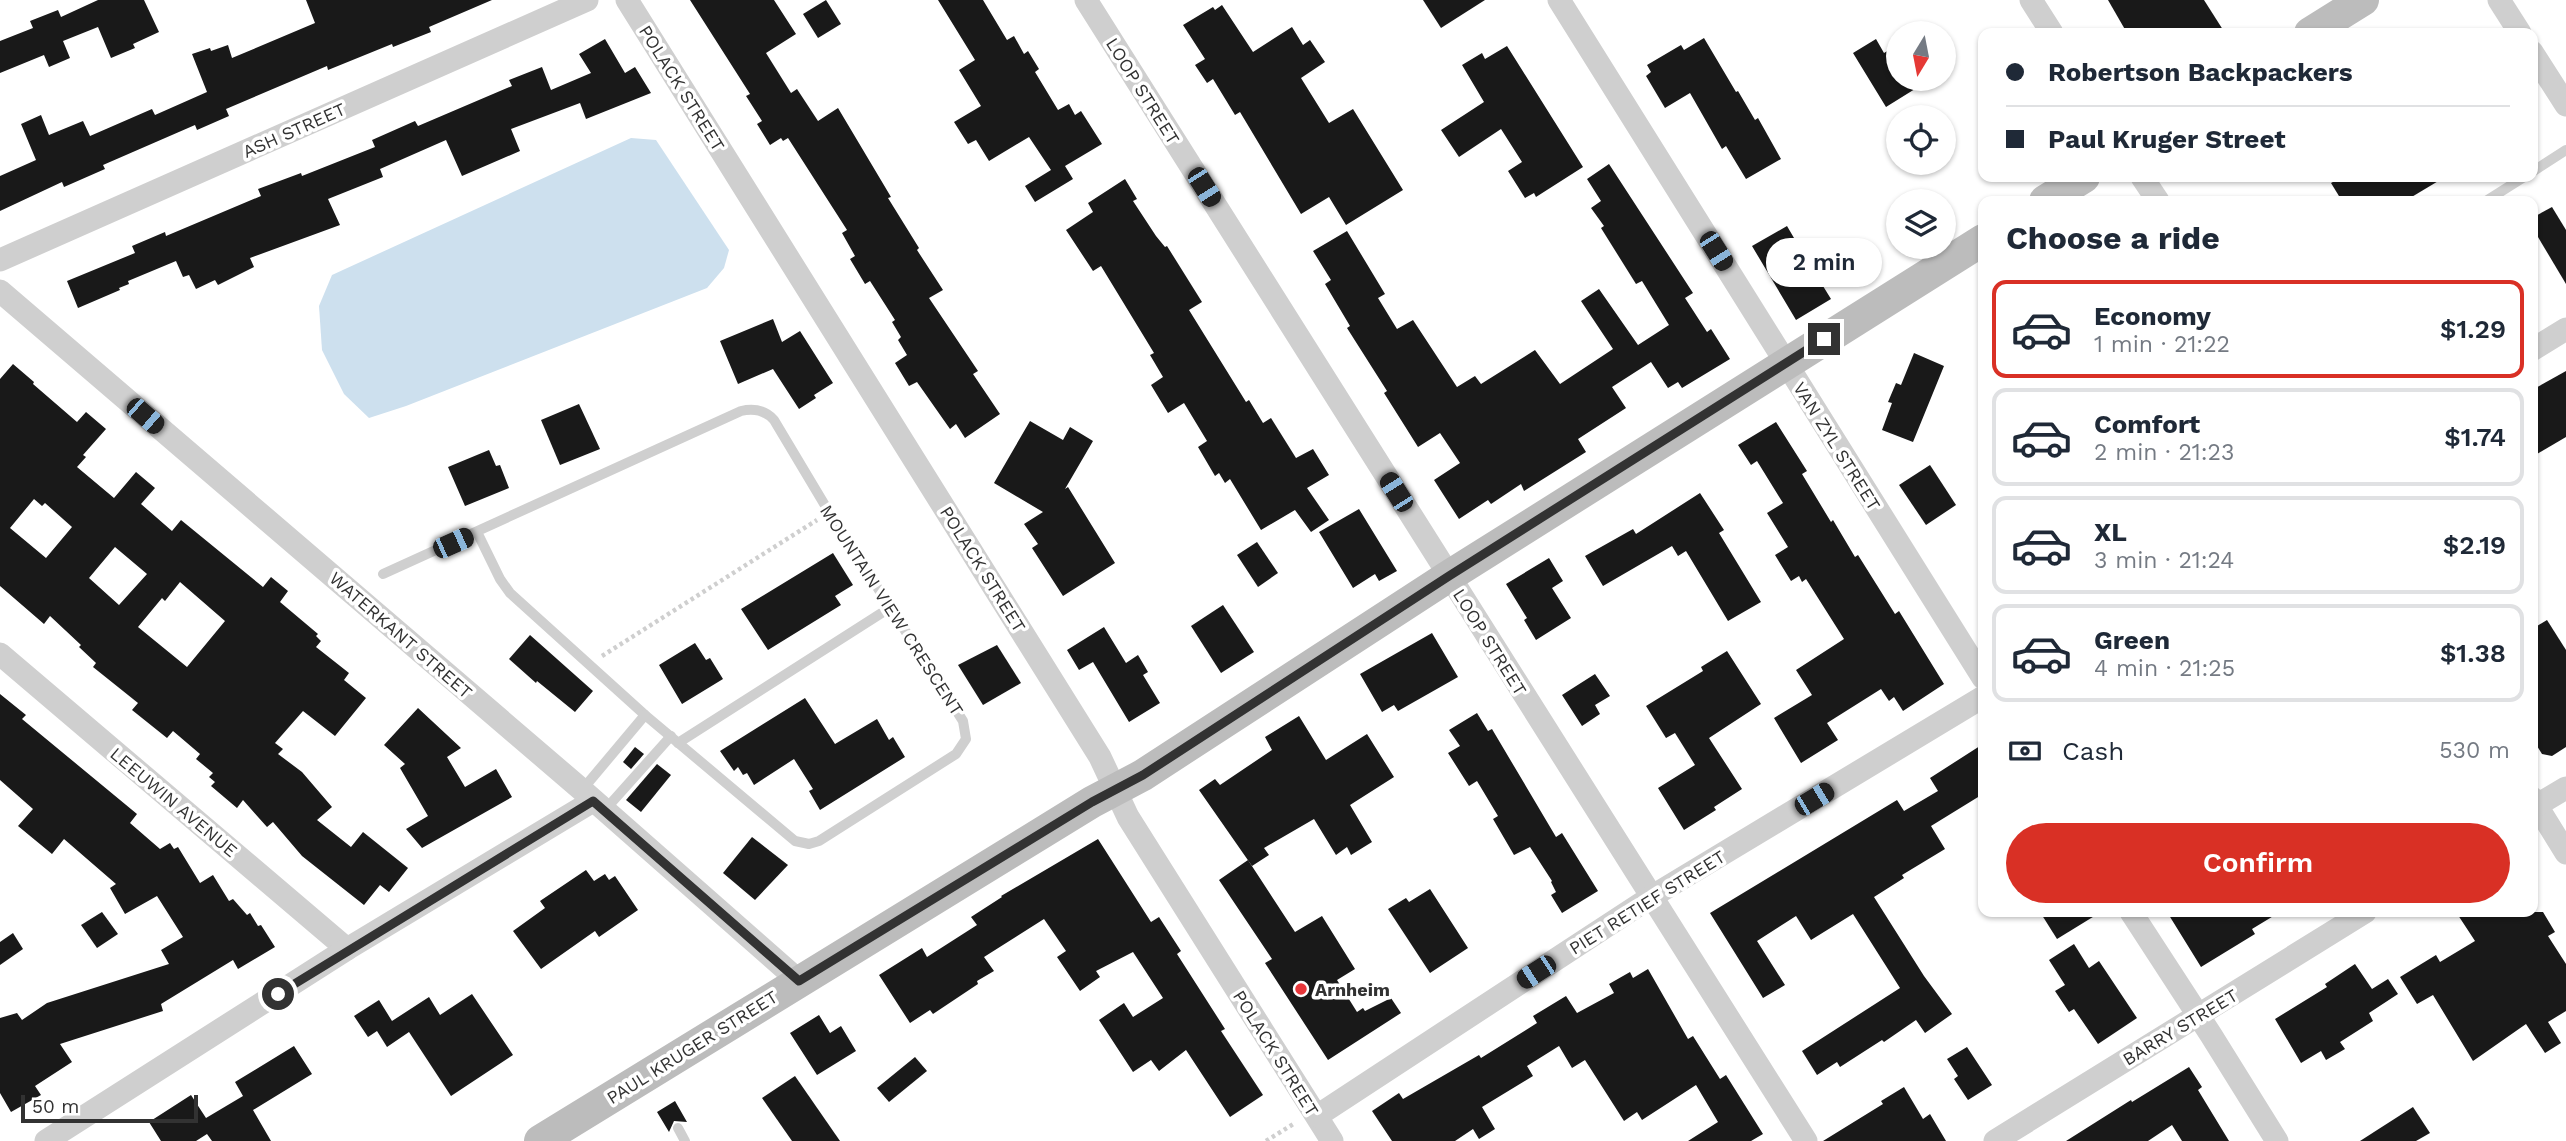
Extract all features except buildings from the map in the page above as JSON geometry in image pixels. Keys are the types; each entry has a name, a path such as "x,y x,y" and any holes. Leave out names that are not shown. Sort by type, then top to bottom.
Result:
{"street":[{"name":"ASH STREET","path":"0,260 587,0"},
{"name":"POLACK STREET","path":"627,0 1093,745 1128,817 1332,1141"},
{"name":"LOOP STREET","path":"1086,0 1806,1141"},
{"name":"VAN ZYL STREET","path":"1559,0 1978,670"},
{"path":"2031,0 2049,28"},
{"path":"2318,28 2363,0"},
{"path":"2499,0 2517,28"},
{"path":"2538,61 2566,105"},
{"path":"2053,196 2076,182"},
{"name":"PAUL KRUGER STREET","path":"542,1140 799,981 1143,775 1449,576 1978,243"},
{"name":"WATERKANT STREET","path":"0,291 799,981"},
{"path":"2538,346 2566,329"},
{"name":"LEEUWIN AVENUE","path":"0,654 347,949"},
{"name":"PIET RETIEF STREET","path":"1315,1114 1651,897 1978,700"},
{"path":"2538,802 2566,788"},
{"path":"46,1141 347,949 593,801"},
{"path":"2538,810 2566,853"},
{"path":"2134,917 2277,1141"},
{"name":"BARRY STREET","path":"1995,1141 2357,917"}],"lane":[{"path":"2538,168 2566,150"},
{"path":"2494,196 2516,182"},
{"name":"MOUNTAIN VIEW CRESCENT","path":"383,575 741,411 753,409 769,415 774,421 963,721 966,739 956,754 819,841 802,844 790,837 645,715 510,593 500,579 477,532"},
{"path":"593,801 674,739 891,607"},
{"path":"593,801 645,715"},
{"path":"677,1128 685,1141"}],"path":[{"path":"590,664 829,512"},
{"path":"1266,1141 1315,1114"}],"water":[{"path":"631,138 656,140 729,250 724,268 707,288 369,418 344,394 322,350 319,306 332,275"}],"place":[{"name":"Arnheim","path":"1301,989"}],"route":[{"path":"278,994 347,949 593,801 799,981 1092,802 1143,775 1449,576 1824,339"}]}
